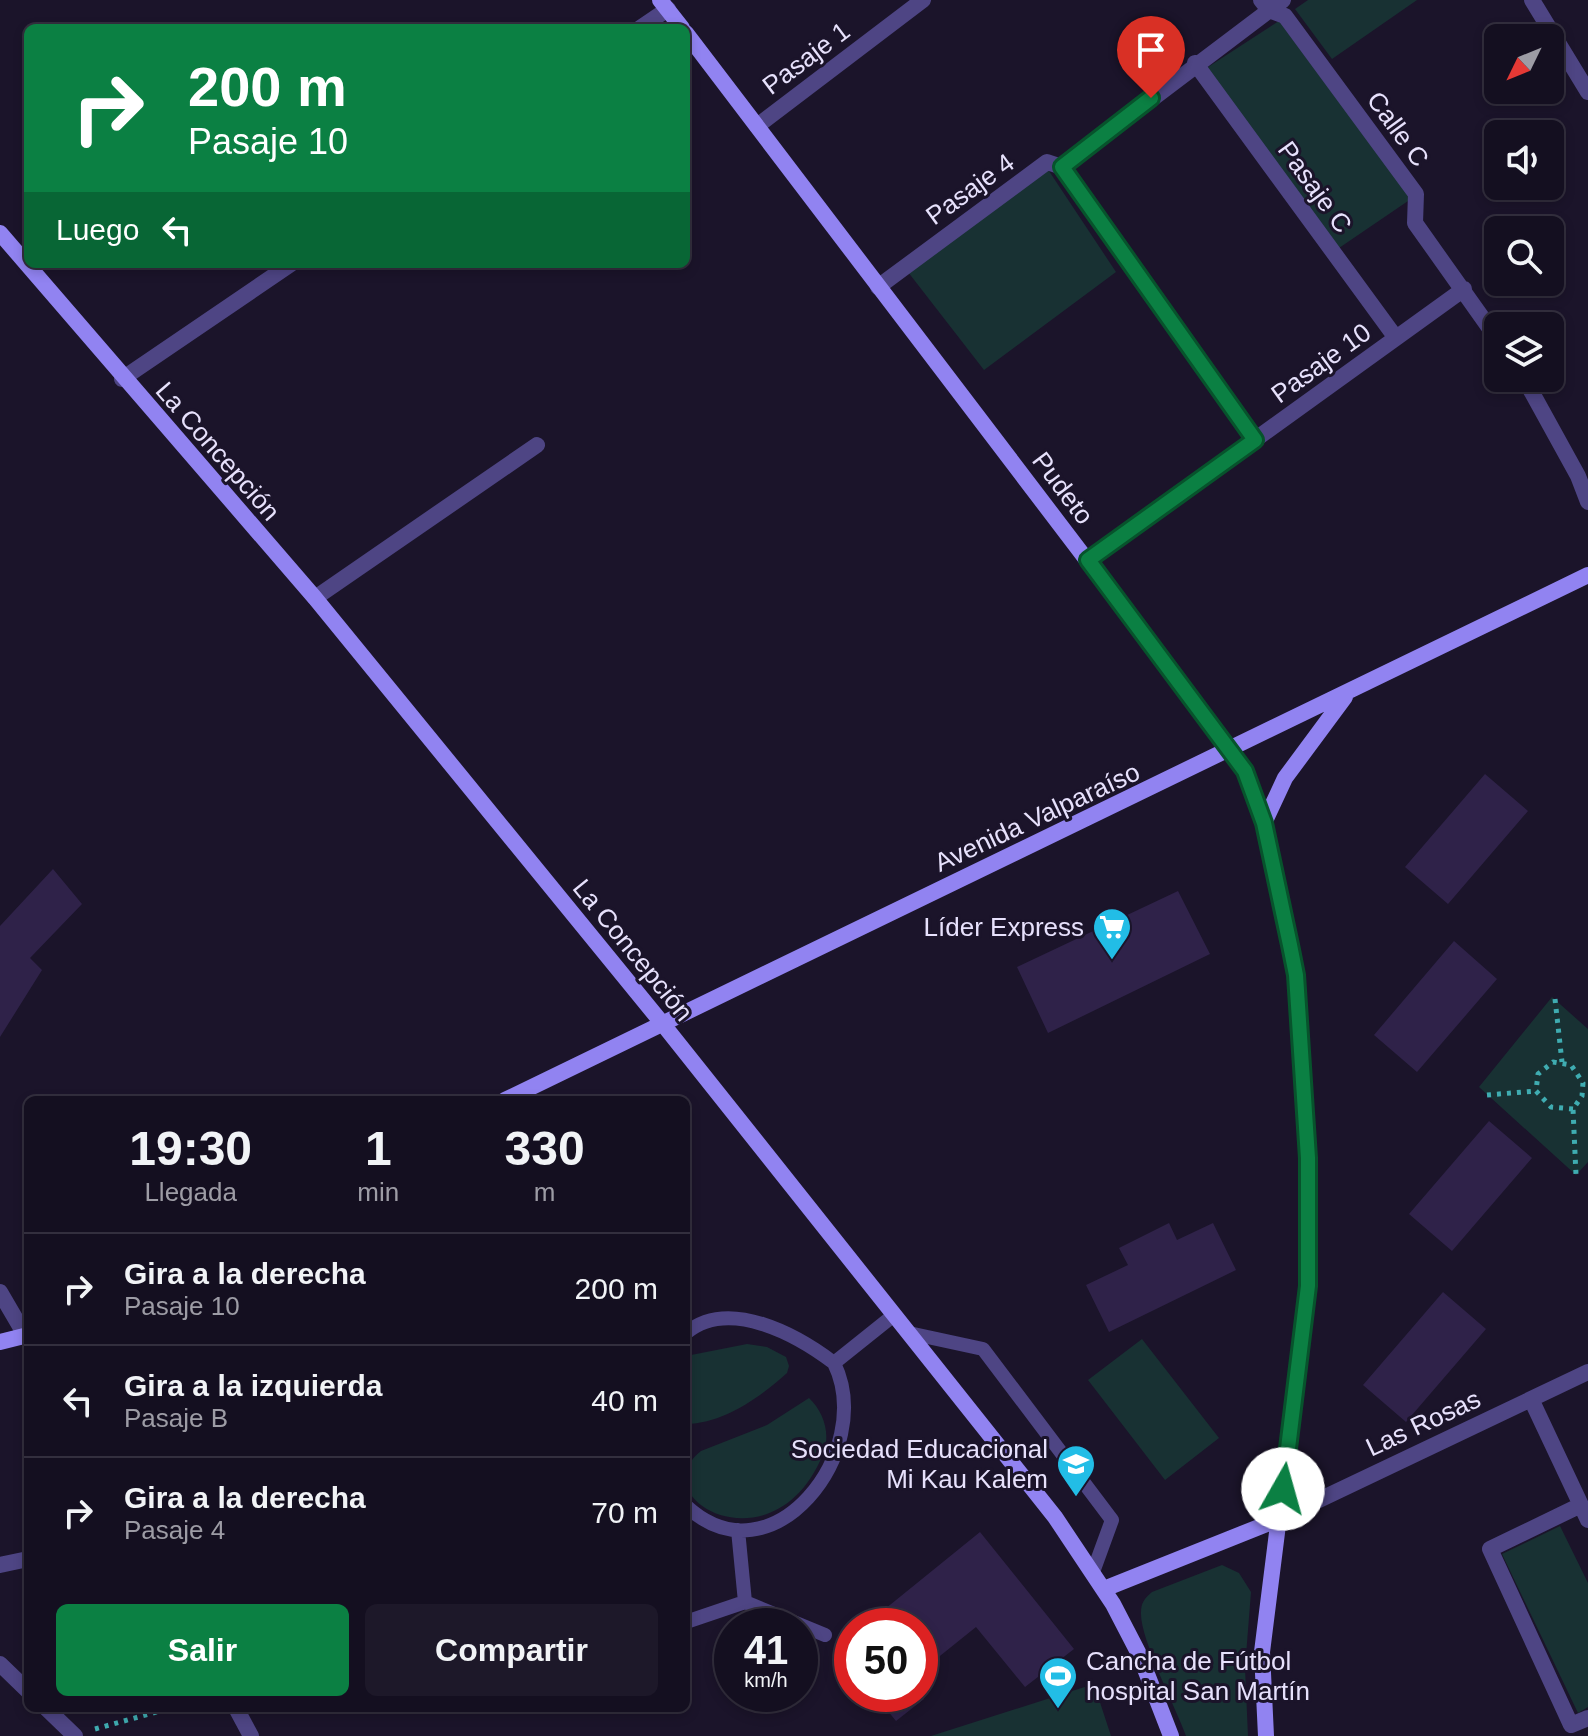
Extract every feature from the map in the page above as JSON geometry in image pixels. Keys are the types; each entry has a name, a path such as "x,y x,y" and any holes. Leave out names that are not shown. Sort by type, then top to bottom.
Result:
{"main road":[{"path":"664,5 679,24"},
{"name":"Pudeto","path":"690,38 1232,751 1245,771 1264,823 1296,975 1308,1158 1308,1286 1262,1652 1266,1736"},
{"name":"La Concepción","path":"0,233 24,262"},
{"name":"La Concepción","path":"29,268 122,379 315,598 662,1023 1055,1517 1104,1589 1140,1656 1171,1736"},
{"name":"Avenida Valparaíso","path":"513,1096 1232,751 1588,575"},
{"path":"1264,823 1285,778 1349,691"},
{"path":"0,1342 24,1338"},
{"path":"1104,1589 1279,1519"}],"street":[{"name":"Pasaje 1","path":"757,126 923,0"},
{"name":"Pasaje 4","path":"878,287 1047,162 1062,167 1265,5 1283,0"},
{"path":"1532,0 1588,92"},
{"path":"644,24 664,5"},
{"name":"Calle C","path":"1265,5 1285,16 1416,194 1415,223 1484,319"},
{"name":"Pasaje C","path":"1195,63 1396,338"},
{"path":"1062,167 1255,440"},
{"path":"122,379 285,268"},
{"name":"Pasaje 10","path":"1088,560 1464,289"},
{"path":"1532,392 1578,476 1588,502"},
{"path":"315,598 537,445"},
{"path":"0,1292 24,1332"},
{"name":"Las Rosas","path":"1279,1519 1588,1372"},
{"path":"1531,1399 1584,1512 1490,1549 1571,1725 1588,1718"},
{"path":"0,1565 24,1560"},
{"path":"0,1664 24,1687"},
{"path":"50,1712 73,1736"},
{"path":"238,1712 251,1736"}],"lane":[{"path":"834,1363 894,1315"},
{"path":"690,1326 724,1320 770,1326 834,1363 846,1397 843,1426 828,1472 809,1498 785,1517 761,1528 738,1530 702,1519 690,1509"},
{"path":"909,1333 983,1349 1112,1520 1093,1572"},
{"path":"738,1530 745,1602"},
{"path":"690,1621 745,1602 825,1635"}],"path":[{"path":"1555,999 1562,1062"},
{"path":"1573,1109 1551,1107 1536,1091 1538,1074 1553,1062 1562,1062 1578,1073 1586,1093 1573,1109 1576,1175"},
{"path":"1487,1095 1536,1091"},
{"path":"73,1736 157,1712"}],"green space":[{"path":"1308,0 1417,0 1332,59 1295,9"},
{"path":"1279,21 1411,199 1339,248 1205,69"},
{"path":"1047,168 1116,272 984,370 908,272"},
{"path":"1552,997 1588,1029 1588,1162 1576,1175 1479,1087"},
{"path":"1142,1339 1219,1438 1165,1480 1088,1380"},
{"path":"747,1344 767,1347 786,1357 789,1366 787,1373 740,1408 714,1419 690,1424 690,1355"},
{"path":"809,1398 822,1417 826,1432 823,1454 801,1490 775,1510 747,1518 721,1515 700,1504 690,1491 690,1466 701,1451 767,1425"},
{"path":"1560,1526 1588,1583 1588,1707 1578,1713 1502,1554"},
{"path":"1222,1565 1239,1573 1251,1592 1245,1668 1248,1736 1186,1736 1146,1639 1142,1606 1152,1592"},
{"name":"Cancha de Fútbol hospital San Martín","path":"1094,1684 1111,1736 931,1736"}],"building":[{"path":"1485,774 1528,811 1448,904 1405,867"},
{"path":"53,869 82,904 30,958 42,970 0,1037 0,926"},
{"name":"Líder Express","path":"1178,891 1210,954 1048,1033 1017,967"},
{"path":"1454,941 1497,979 1417,1072 1374,1035"},
{"path":"1489,1121 1532,1158 1452,1251 1409,1214"},
{"path":"1169,1223 1177,1240 1213,1223 1236,1270 1109,1332 1086,1285 1128,1265 1119,1248"},
{"path":"1443,1292 1486,1329 1406,1422 1363,1385"},
{"path":"980,1532 1074,1649 1025,1687 976,1627 938,1658 938,1608 886,1608"},
{"path":"889,1712 907,1712 896,1721"}],"place":[{"name":"Líder Express","path":"1112,961"},
{"name":"Sociedad Educacional Mi Kau Kalem","path":"1076,1498"},
{"name":"Cancha de Fútbol hospital San Martín","path":"1058,1710"}],"route":[{"path":"1151,98 1062,167 1255,440 1088,560 1245,771 1264,823 1290,945 1296,975 1308,1158 1308,1286 1283,1489"}]}
